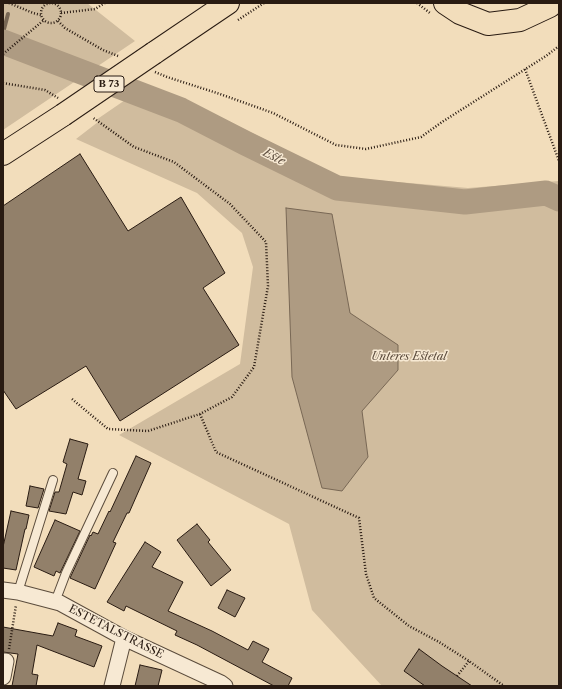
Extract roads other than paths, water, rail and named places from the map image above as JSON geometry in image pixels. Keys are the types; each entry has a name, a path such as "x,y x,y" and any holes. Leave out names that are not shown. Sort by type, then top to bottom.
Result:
{"main road":[{"name":"B 73","path":"3,154 64,108 154,53 228,3"},
{"path":"445,3 460,13 488,24 520,20 550,6 552,3"}],"street":[{"name":"ESTETALSTRASSE","path":"3,590 18,592 60,603 124,638 221,683 224,686"},
{"path":"112,686 124,638"},
{"path":"3,677 5,661"}],"lane":[{"path":"55,602 66,573 113,473"},
{"path":"18,592 53,480"}],"waterway":[{"path":"3,33 8,14"},
{"name":"Este","path":"3,42 181,110 337,188 465,202 546,193 559,199"}],"park label":[{"name":"Unteres Estetal","path":"409,357"}]}
